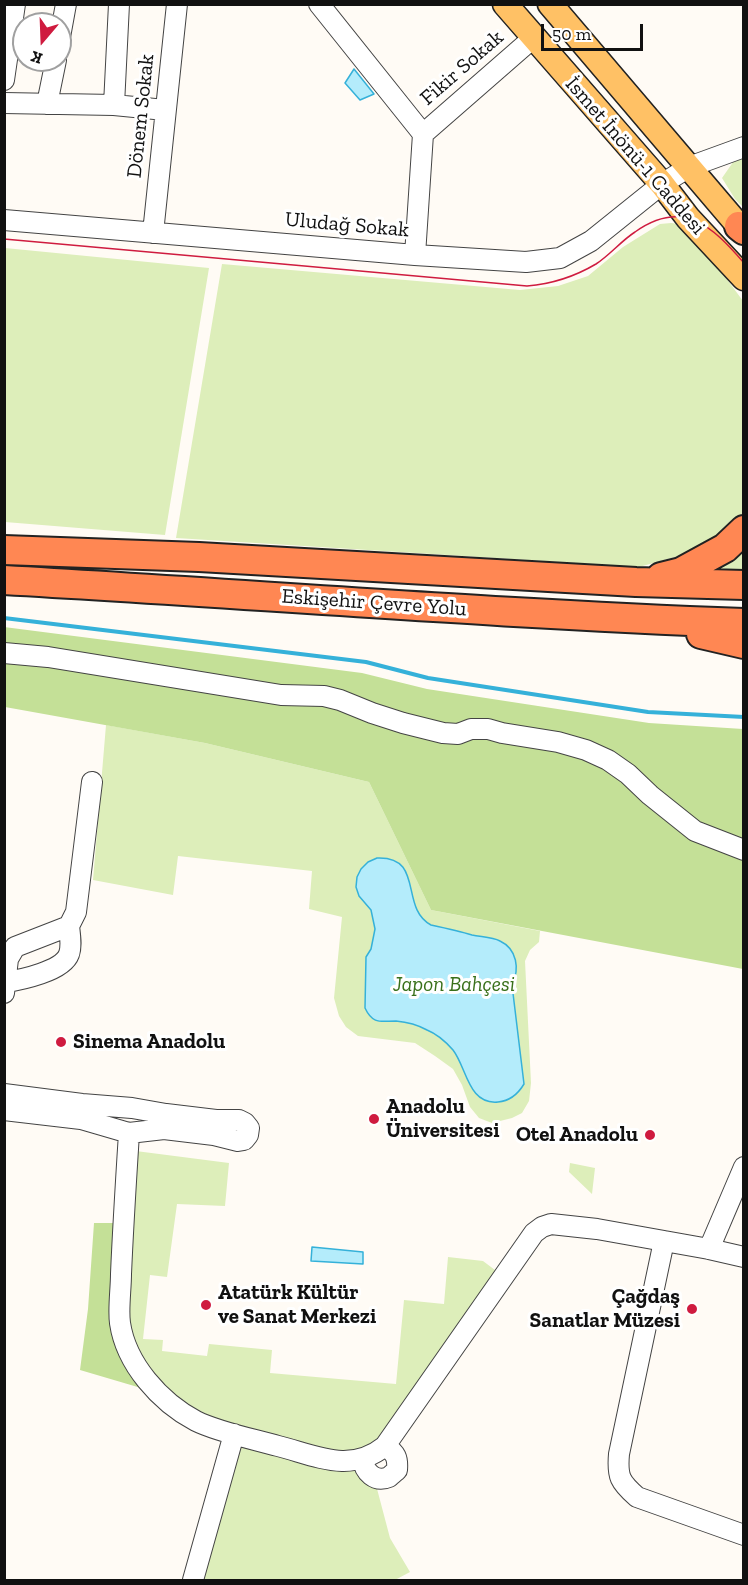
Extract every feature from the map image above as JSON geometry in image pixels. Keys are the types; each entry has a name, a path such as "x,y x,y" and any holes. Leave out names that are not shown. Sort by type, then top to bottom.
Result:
{"highway":[{"path":"636,582 681,572 725,548 744,530"},
{"path":"4,536 199,557"},
{"name":"Eskişehir Çevre Yolu","path":"4,550 199,557 636,582 744,585"},
{"name":"Eskişehir Çevre Yolu","path":"4,580 635,619 744,623"},
{"path":"4,600 395,604"},
{"path":"635,619 744,644"}],"main road":[{"name":"İsmet İnönü-1 Caddesi","path":"505,4 662,184 687,218 744,278"},
{"name":"İsmet İnönü-1 Caddesi","path":"550,4 742,229"}],"street":[{"path":"4,80 15,4"},
{"path":"114,105 119,4"},
{"name":"Dönem Sokak","path":"153,233 177,4"},
{"path":"320,4 423,134 416,255"},
{"name":"Fikir Sokak","path":"423,134 533,38"},
{"path":"47,104 54,72"},
{"path":"4,103 114,105 165,110"},
{"name":"Uludağ Sokak","path":"4,220 416,255 526,262 560,258 591,241 662,184 689,167 744,147"},
{"path":"4,653 48,657 281,695 324,696 403,723 443,733 458,734 471,729 488,729 558,742 586,750 608,760 695,831 744,850"},
{"path":"5,982 18,981 48,971 64,962 69,955 71,944 69,926 78,907 92,782"},
{"path":"4,993 8,959 15,948 69,926"},
{"path":"4,1094 216,1120 240,1120 249,1128 244,1140 238,1141 214,1135 164,1129 130,1131 81,1119 4,1110"},
{"path":"120,1107 130,1131 123,1218 120,1323 132,1358 142,1374 167,1402 198,1422 333,1461 357,1463 385,1446 534,1233 542,1227 551,1224 597,1229 744,1257"},
{"path":"130,1131 145,1110"},
{"path":"708,1249 744,1167"},
{"path":"664,1241 621,1443 617,1472 623,1485 637,1497 744,1535"},
{"path":"193,1581 234,1434"},
{"path":"357,1463 369,1474 379,1478 389,1477 397,1470 398,1460 394,1452 385,1446"}],"green space":[{"path":"743,153 743,207 722,178 738,155"},
{"path":"660,224 680,224 695,236 743,301 743,513 716,539 682,555 639,567 176,538 222,264 520,290 558,286 588,276 623,247"},
{"path":"5,248 209,268 165,535 5,522"},
{"path":"743,539 743,575 705,572"},
{"path":"4,627 362,673 427,689 649,723 743,729 743,969 431,910 369,782 205,743 5,707"},
{"name":"Japon Bahçesi","path":"106,725 205,743 369,782 431,910 540,931 539,942 530,950 525,961 531,1083 529,1101 522,1113 492,1123 479,1118 470,1107 453,1069 435,1056 415,1043 358,1036 346,1027 339,1016 334,998 342,917 309,909 312,871 178,856 173,895 93,880"},
{"path":"128,1150 229,1163 225,1206 177,1204 167,1277 150,1275 143,1339 163,1340 162,1351 207,1356 209,1344 272,1350 270,1373 396,1384 404,1300 444,1304 448,1257 483,1261 503,1276 385,1446 345,1463 376,1485 390,1538 410,1572 395,1580 193,1580 234,1434 182,1413 125,1341"},
{"path":"570,1163 595,1168 592,1194 569,1172"},
{"path":"94,1223 116,1223 110,1323 119,1352 141,1388 80,1370 88,1309"}],"water":[{"path":"354,69 374,94 360,100 345,83"},
{"path":"377,858 392,860 401,865 407,874 421,917 431,925 497,940 506,945 513,954 516,972 512,985 524,1084 510,1099 498,1102 480,1098 474,1092 453,1050 441,1038 412,1024 374,1020 365,1008 366,957 371,949 375,929 371,910 359,896 356,887 361,869 368,862"},
{"path":"312,1247 363,1252 363,1264 311,1261"}],"waterway":[{"path":"4,618 366,662 428,678 648,712 744,717"}],"tram line":[{"path":"4,239 527,286 554,282 579,273 596,264 630,236 652,222 668,217 682,217 708,228 744,263"}],"place":[{"name":"Sinema Anadolu","path":"61,1042"},
{"name":"Anadolu Üniversitesi","path":"374,1119"},
{"name":"Otel Anadolu","path":"650,1135"},
{"name":"Atatürk Kültür ve Sanat Merkezi","path":"206,1305"},
{"name":"Çağdaş Sanatlar Müzesi","path":"692,1309"}]}
